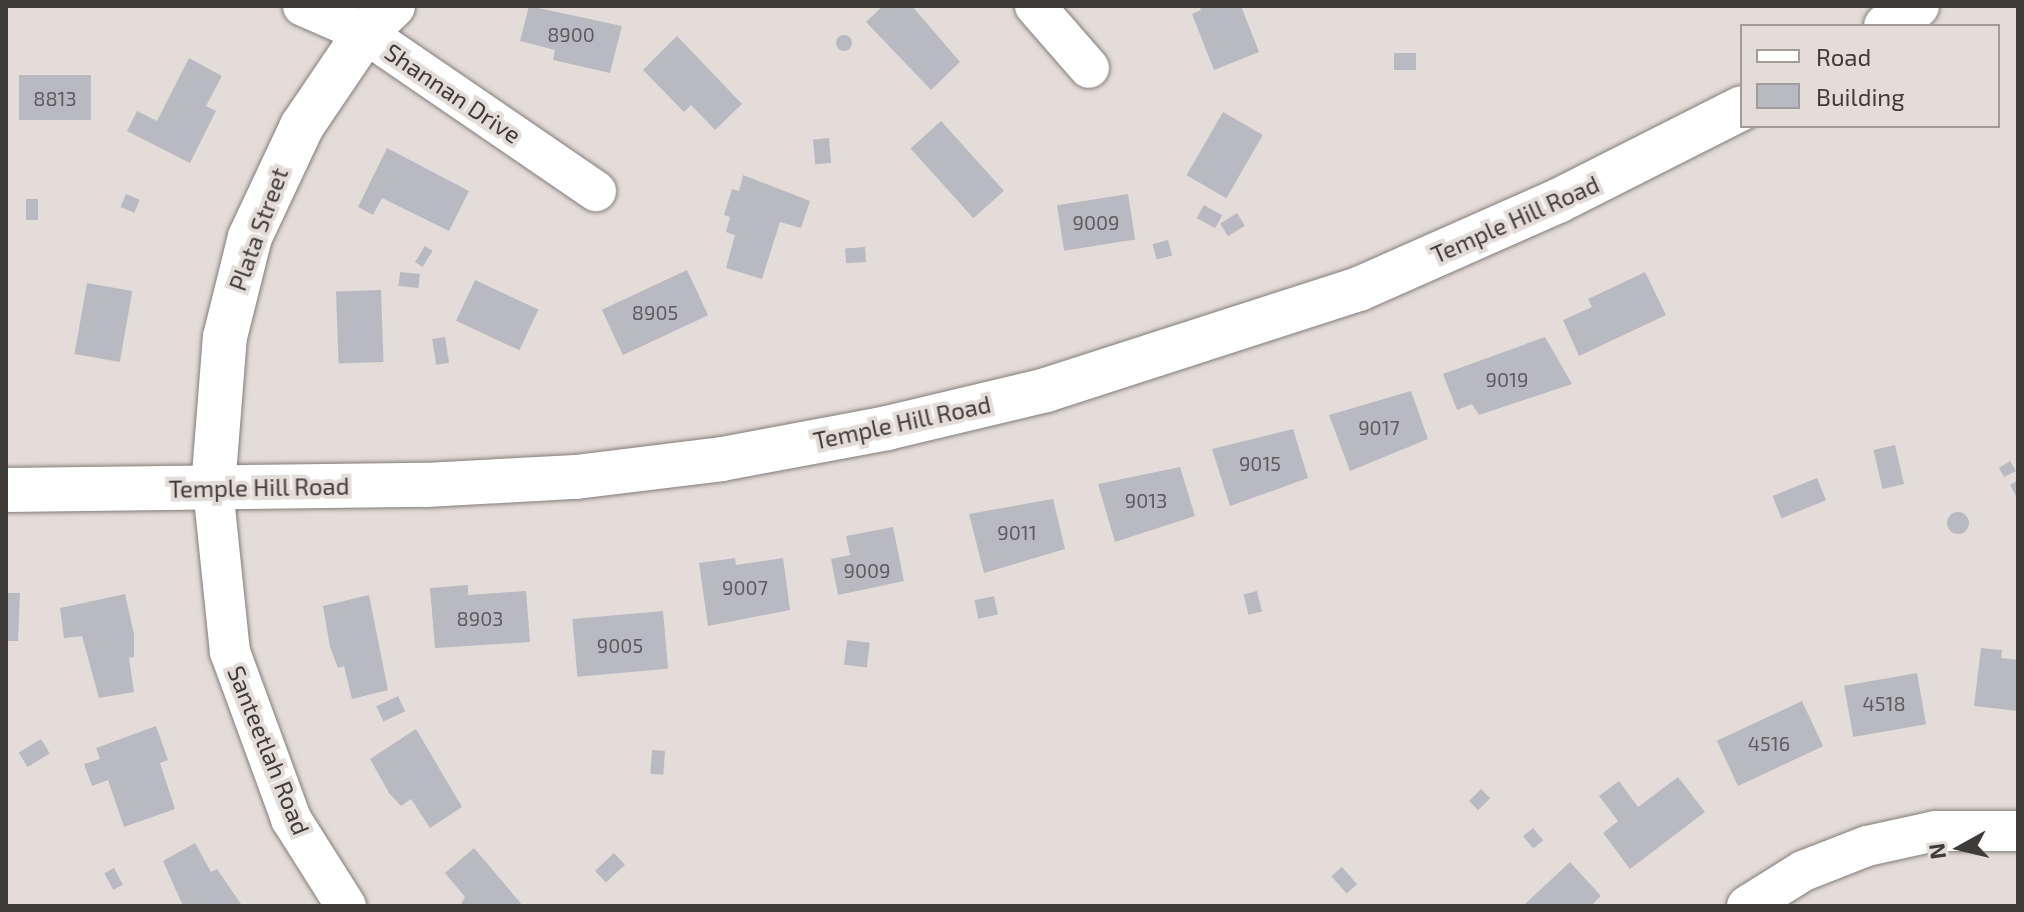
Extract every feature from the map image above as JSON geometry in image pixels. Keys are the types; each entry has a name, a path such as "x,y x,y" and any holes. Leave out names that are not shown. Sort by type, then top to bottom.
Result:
{"main road":[{"path":"1889,24 1917,6"},
{"name":"Plata Street","path":"213,488 225,337 250,237 285,155 379,19"},
{"name":"Temple Hill Road","path":"6,490 213,488 576,477 722,459 887,428 1031,394 1359,289 1572,194 1740,109"}],"street":[{"name":"Shannan Drive","path":"303,6 379,19 596,191"},
{"path":"1035,6 1089,68"},
{"name":"Santeetlah Road","path":"213,488 230,652 291,819 346,906"},
{"path":"1747,906 1803,871 1867,846 1935,831 2018,831"}],"building":[{"path":"529,6 622,26 610,73 553,60 555,50 520,41"},
{"path":"883,6 912,6 960,62 931,90 866,22"},
{"path":"1199,6 1241,6 1259,52 1214,70 1192,14 1201,10"},
{"path":"841,35 847,35 852,43 850,49 841,51 836,46 836,40"},
{"path":"677,36 742,104 715,130 691,105 684,112 643,70"},
{"path":"1394,53 1416,53 1416,70 1394,70"},
{"path":"189,58 222,76 206,106 216,111 190,163 127,131 137,111 157,121"},
{"path":"19,75 91,75 91,120 19,120"},
{"path":"1223,112 1263,135 1226,198 1186,175"},
{"path":"941,121 1004,191 973,218 911,148"},
{"path":"829,138 831,163 815,164 813,139"},
{"path":"387,148 469,191 449,231 382,198 373,215 358,207"},
{"path":"743,175 810,201 801,228 780,222 762,279 726,268 735,235 726,232 730,217 724,215 732,189 739,191"},
{"path":"126,194 140,200 134,213 121,207"},
{"path":"1128,194 1135,239 1064,251 1057,205"},
{"path":"26,199 38,199 38,220 26,220"},
{"path":"1204,205 1222,215 1215,228 1197,218"},
{"path":"1237,213 1245,226 1228,236 1220,224"},
{"path":"1168,240 1172,255 1157,260 1153,244"},
{"path":"425,246 433,251 423,267 415,262"},
{"path":"865,247 866,262 846,263 845,248"},
{"path":"687,270 708,315 623,355 602,310"},
{"path":"400,272 420,274 418,288 399,286"},
{"path":"1645,272 1666,315 1579,356 1563,320 1592,307 1588,299"},
{"path":"475,280 538,310 519,350 456,321"},
{"path":"87,283 132,291 120,362 74,354"},
{"path":"381,290 384,362 339,364 336,292"},
{"path":"445,337 449,363 436,365 432,339"},
{"path":"1545,337 1572,384 1479,415 1472,404 1457,410 1443,374"},
{"path":"1411,391 1428,439 1350,471 1329,415"},
{"path":"1293,429 1308,478 1230,506 1212,449"},
{"path":"1895,445 1904,484 1883,489 1874,450"},
{"path":"2010,461 2016,471 2004,477 1999,468"},
{"path":"1180,467 1195,516 1115,542 1098,484"},
{"path":"1817,478 1826,500 1781,518 1772,496"},
{"path":"2018,480 2018,500 2010,485"},
{"path":"1053,499 1065,549 984,573 969,514"},
{"path":"1954,512 1962,512 1969,523 1962,534 1954,534 1947,527 1947,519"},
{"path":"893,527 904,581 838,595 831,559 850,555 846,536"},
{"path":"735,558 736,565 783,558 790,610 708,626 699,563"},
{"path":"468,585 468,595 526,591 530,642 435,648 430,588"},
{"path":"1257,591 1262,611 1248,615 1243,594"},
{"path":"6,593 20,593 18,641 6,641"},
{"path":"125,594 134,634 134,657 129,658 134,692 99,698 82,636 64,638 60,608"},
{"path":"369,595 388,690 352,699 344,666 338,668 330,647 323,606"},
{"path":"994,596 998,615 978,619 974,600"},
{"path":"663,611 668,669 577,677 572,619"},
{"path":"847,640 870,643 867,668 844,665"},
{"path":"1981,648 2002,650 2001,658 2018,660 2018,711 1974,706"},
{"path":"1917,673 1926,724 1853,737 1844,686"},
{"path":"398,696 405,711 383,722 376,706"},
{"path":"1802,701 1823,746 1738,786 1717,741"},
{"path":"156,726 168,760 160,763 175,809 124,827 108,780 92,786 84,764 100,759 96,748"},
{"path":"416,729 462,807 430,828 411,799 401,806 389,793 370,759"},
{"path":"41,739 50,754 27,767 19,752"},
{"path":"652,750 665,751 663,775 650,774"},
{"path":"1678,777 1705,812 1630,869 1603,833 1618,821 1599,796 1619,781 1638,807"},
{"path":"1481,789 1490,798 1478,810 1469,801"},
{"path":"1533,828 1543,840 1533,849 1523,836"},
{"path":"195,843 211,872 217,869 241,904 183,906 163,861"},
{"path":"474,848 523,906 460,906 465,897 445,873"},
{"path":"614,853 625,865 606,882 595,871"},
{"path":"1570,862 1601,896 1591,906 1523,906"},
{"path":"1342,867 1357,884 1347,894 1331,876"},
{"path":"114,868 123,885 113,890 104,873"}]}
